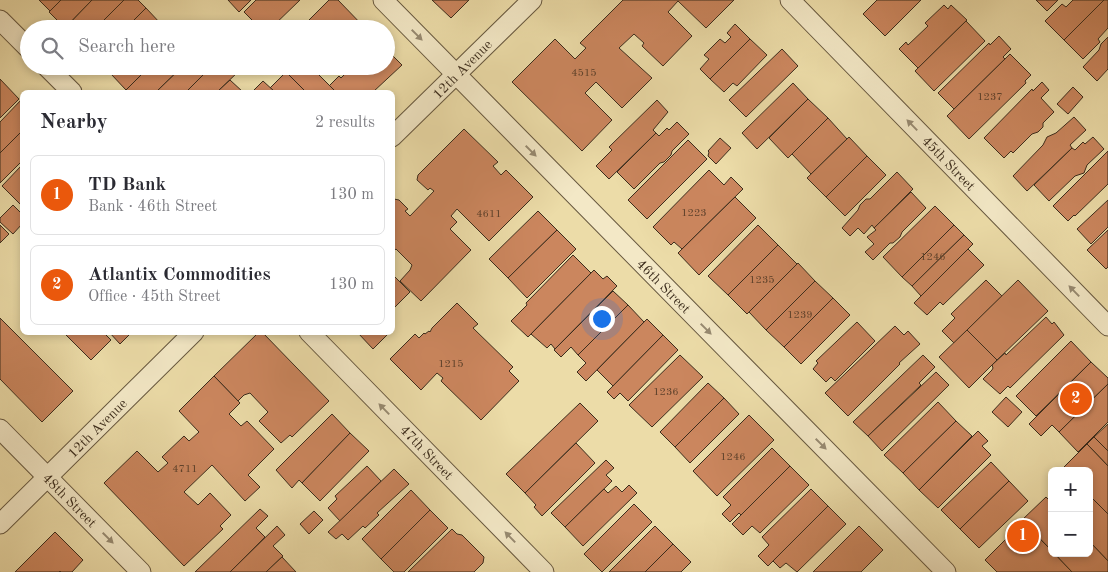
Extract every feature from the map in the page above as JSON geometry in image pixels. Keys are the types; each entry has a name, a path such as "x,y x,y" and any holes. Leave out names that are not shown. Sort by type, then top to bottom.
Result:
{"street":[{"name":"46th Street","path":"383,0 946,572"},
{"name":"12th Avenue","path":"395,134 532,0"},
{"name":"45th Street","path":"790,0 1108,326"},
{"path":"0,20 20,40"},
{"path":"55,75 70,90"},
{"name":"12th Avenue","path":"0,524 191,335"},
{"name":"47th Street","path":"312,335 544,572"},
{"name":"48th Street","path":"0,429 141,572"}],"building":[{"path":"39,0 61,0 50,11"},
{"path":"61,0 92,0 73,20 57,20 49,12"},
{"path":"92,0 124,0 104,20 73,20"},
{"path":"124,0 138,0 146,8 134,20 104,20"},
{"path":"228,0 251,0 239,12"},
{"path":"256,0 300,0 279,20 252,20 244,12"},
{"path":"329,0 338,0 357,20 309,20"},
{"path":"432,0 469,0 451,18"},
{"path":"623,0 734,0 706,28 678,1 668,12 692,36 663,66 642,46 644,43 634,34 619,48 652,78 622,108 596,82 585,93 612,120 582,151 512,82 555,39 575,59 586,48 580,43"},
{"path":"877,0 921,0 885,36 863,14"},
{"path":"1036,0 1058,0 1047,11"},
{"path":"1073,0 1104,0 1064,40 1045,21 1062,4 1066,7"},
{"path":"1104,0 1108,0 1108,28 1098,39 1100,42 1083,59 1064,40"},
{"path":"944,5 948,9 951,5 967,20 918,68 899,49 906,42 908,45 928,26 925,23"},
{"path":"146,8 157,20 134,20"},
{"path":"966,21 985,41 934,91 915,71"},
{"path":"735,24 750,39 710,79 700,69 709,59 704,55 720,39 725,43 731,37 727,33"},
{"path":"999,36 1011,49 1003,57 1005,59 954,109 938,93 989,43 990,45"},
{"path":"1108,37 1108,69 1097,81 1083,67"},
{"path":"750,39 767,55 737,86 733,83 724,92 710,79"},
{"path":"782,49 798,66 746,117 729,100"},
{"path":"1010,54 1031,75 1025,81 1026,83 969,139 947,116"},
{"path":"395,58 402,65 395,72"},
{"path":"112,75 141,75 126,90"},
{"path":"141,75 174,75 158,90 126,90"},
{"path":"174,75 203,75 188,90 158,90"},
{"path":"203,75 235,75 219,90 188,90"},
{"path":"283,75 289,75 304,90 272,90 270,88"},
{"path":"289,75 319,75 334,90 304,90"},
{"path":"344,75 391,75 375,90 334,90 329,86 339,76 341,78"},
{"path":"0,79 19,99 0,118"},
{"path":"230,80 241,90 219,90"},
{"path":"263,81 273,90 254,90"},
{"path":"1042,82 1049,90 1041,98 1054,112 1043,123 1043,127 1038,132 1032,134 1013,153 1011,151 1004,158 984,138 1032,89 1033,91"},
{"path":"793,83 808,99 757,149 742,133"},
{"path":"1073,87 1083,97 1068,114 1057,104"},
{"path":"808,99 828,118 788,158 769,138"},
{"path":"657,100 668,112 653,130 656,133 609,179 596,166 612,150 609,147"},
{"path":"20,101 20,133 0,153 0,122"},
{"path":"1074,117 1086,130 1070,145 1072,148 1027,191 1013,176 1043,145 1047,137 1056,133"},
{"path":"828,118 847,139 811,174 792,154"},
{"path":"677,122 689,134 664,162 660,163 634,189 617,172 656,133 659,136"},
{"path":"464,129 498,162 493,166 501,175 506,170 533,197 489,241 457,209 451,216 457,222 450,229 471,250 421,301 400,281 412,265 395,250 395,199 399,200 408,209 405,211 410,216 434,191 430,188 428,190 417,180 418,175"},
{"path":"20,133 20,163 0,183 0,153"},
{"path":"849,137 867,156 826,197 807,178"},
{"path":"1093,137 1104,149 1087,165 1084,173 1075,176 1049,201 1034,185 1072,148 1075,150 1083,142 1085,144"},
{"path":"720,138 731,148 716,164 708,156 708,151"},
{"path":"688,140 707,159 647,219 628,200"},
{"path":"1108,151 1108,184 1068,221 1053,206"},
{"path":"867,156 886,175 845,216 826,197"},
{"path":"20,167 20,204 2,186"},
{"path":"709,170 724,185 731,177 743,189 682,249 674,242 671,245 653,227"},
{"path":"897,172 913,189 874,228 872,225 864,234 858,228 850,236 842,228 858,210 860,205 866,199 870,199"},
{"path":"911,192 926,208 902,232 900,237 893,243 890,243 873,260 865,252 874,244 867,237 876,230 874,228"},
{"path":"735,197 756,218 699,275 678,253"},
{"path":"1108,200 1108,227 1091,244 1077,229"},
{"path":"13,205 20,212 20,226 13,234 0,222 0,218"},
{"path":"935,206 954,225 902,277 883,257"},
{"path":"538,211 557,230 508,278 489,259"},
{"path":"0,225 9,234 0,243"},
{"path":"758,225 778,245 728,295 708,276"},
{"path":"954,225 964,235 912,286 902,277"},
{"path":"557,230 576,249 527,298 508,278"},
{"path":"1108,230 1108,267 1106,269 1087,250"},
{"path":"964,235 973,244 921,296 912,286"},
{"path":"778,245 797,264 747,314 728,295"},
{"path":"968,249 984,265 943,305 940,302 927,315 914,303"},
{"path":"573,255 591,273 528,337 511,321"},
{"path":"798,263 815,281 766,330 749,312"},
{"path":"594,270 603,279 607,276 617,286 555,349 551,344 547,348 531,334"},
{"path":"395,277 410,292 395,307"},
{"path":"986,280 1002,296 954,343 942,331 955,318 951,314"},
{"path":"1018,280 1048,311 997,360 967,330"},
{"path":"815,281 833,298 784,347 766,330"},
{"path":"613,291 628,305 578,355 571,347 561,357 554,350"},
{"path":"833,298 850,315 801,364 784,347"},
{"path":"457,303 478,324 473,328 513,367 509,371 519,381 481,420 441,381 443,378 437,373 421,390 390,359 415,334 419,338 424,333 430,332"},
{"path":"628,305 644,322 586,381 577,372 586,363 578,355"},
{"path":"1046,317 1052,324 1054,322 1064,335 1010,388 1008,386 1000,394 983,379 992,370 992,365 1005,353 1006,355"},
{"path":"0,318 73,391 42,422 0,379"},
{"path":"647,319 663,335 613,386 597,370"},
{"path":"857,322 875,341 835,381 831,377 826,382 813,369 818,363 816,361"},
{"path":"895,326 904,335 908,331 920,344 848,416 825,393"},
{"path":"967,330 997,360 969,388 939,357"},
{"path":"66,335 106,335 111,340 91,360"},
{"path":"112,335 129,335 120,344"},
{"path":"256,335 265,335 329,401 292,437 290,435 281,443 259,421 268,412 250,393 244,395 238,401 214,376"},
{"path":"360,335 387,335 373,349"},
{"path":"663,335 678,350 628,401 620,393 614,399 607,392"},
{"path":"1071,341 1091,362 1036,416 1016,396"},
{"path":"680,355 703,377 652,427 629,405"},
{"path":"923,355 935,367 919,383 921,385 868,436 853,422"},
{"path":"1091,362 1108,378 1108,384 1059,432 1052,425 1041,436 1029,424"},
{"path":"936,372 949,385 882,451 868,436"},
{"path":"214,376 240,403 229,414 241,426 247,421 274,449 248,475 260,487 245,501 212,465 184,492 198,505 210,493 231,515 220,526 223,529 184,566 104,483 137,451 158,472 168,463 162,457 184,436 189,441 199,432 179,411"},
{"path":"708,383 724,398 675,447 660,432"},
{"path":"1108,384 1108,422 1078,452 1059,432"},
{"path":"1006,397 1022,412 1008,427 992,412"},
{"path":"724,398 739,414 690,463 675,447"},
{"path":"938,402 956,421 903,473 884,455"},
{"path":"580,403 598,421 525,493 506,474"},
{"path":"332,414 350,433 302,483 299,480 292,488 276,470"},
{"path":"749,415 774,440 717,496 693,471"},
{"path":"956,421 972,436 919,490 903,473"},
{"path":"1108,424 1108,451 1094,437"},
{"path":"978,431 988,441 982,446 991,455 938,508 919,490"},
{"path":"350,433 369,451 320,501 302,483"},
{"path":"1094,437 1108,451 1108,466 1087,444"},
{"path":"576,443 595,463 542,516 534,507 536,505 525,493"},
{"path":"1087,444 1108,466 1108,514 1093,499 1093,467 1064,467"},
{"path":"772,448 790,466 741,515 739,513 730,522 722,514 731,505 723,497"},
{"path":"606,460 614,468 606,475 612,481 565,527 551,513"},
{"path":"991,462 1009,481 960,529 941,510"},
{"path":"367,466 381,481 340,521 328,508 337,499 335,496"},
{"path":"790,466 809,485 760,533 752,526 743,535 732,524"},
{"path":"394,469 409,484 377,513 379,515 348,540 342,534 336,539 328,532"},
{"path":"1009,481 1028,501 979,548 960,529"},
{"path":"629,485 637,493 583,546 565,527 604,489 608,493 616,486 622,492"},
{"path":"811,489 828,506 768,566 758,556 769,545 762,537"},
{"path":"411,490 430,510 381,559 362,539"},
{"path":"1046,497 1048,499 1048,547 1022,520"},
{"path":"1093,499 1108,514 1108,561 1093,545"},
{"path":"634,504 652,522 602,572 584,554"},
{"path":"828,506 846,524 797,572 786,563 780,568 773,561"},
{"path":"260,509 268,516 256,528 265,537 230,572 195,572"},
{"path":"430,510 448,528 404,572 394,572 381,559"},
{"path":"314,511 323,520 309,534 300,524"},
{"path":"1023,522 1048,547 1048,557 1058,557 1072,572 997,572 985,560"},
{"path":"277,526 285,535 273,546 283,556 266,572 230,572"},
{"path":"655,526 673,544 645,572 609,572"},
{"path":"859,526 883,550 861,572 813,572"},
{"path":"452,529 457,534 462,535 484,557 483,563 474,572 408,572"},
{"path":"55,532 83,560 72,572 15,572"},
{"path":"673,544 691,562 681,572 645,572"},
{"path":"1093,545 1108,561 1108,572 1072,572 1058,557 1093,557"},
{"path":"282,557 296,572 266,572"}],"place":[{"name":"Atlantix Commodities","path":"1076,399"},
{"name":"TD Bank","path":"1023,536"}]}
